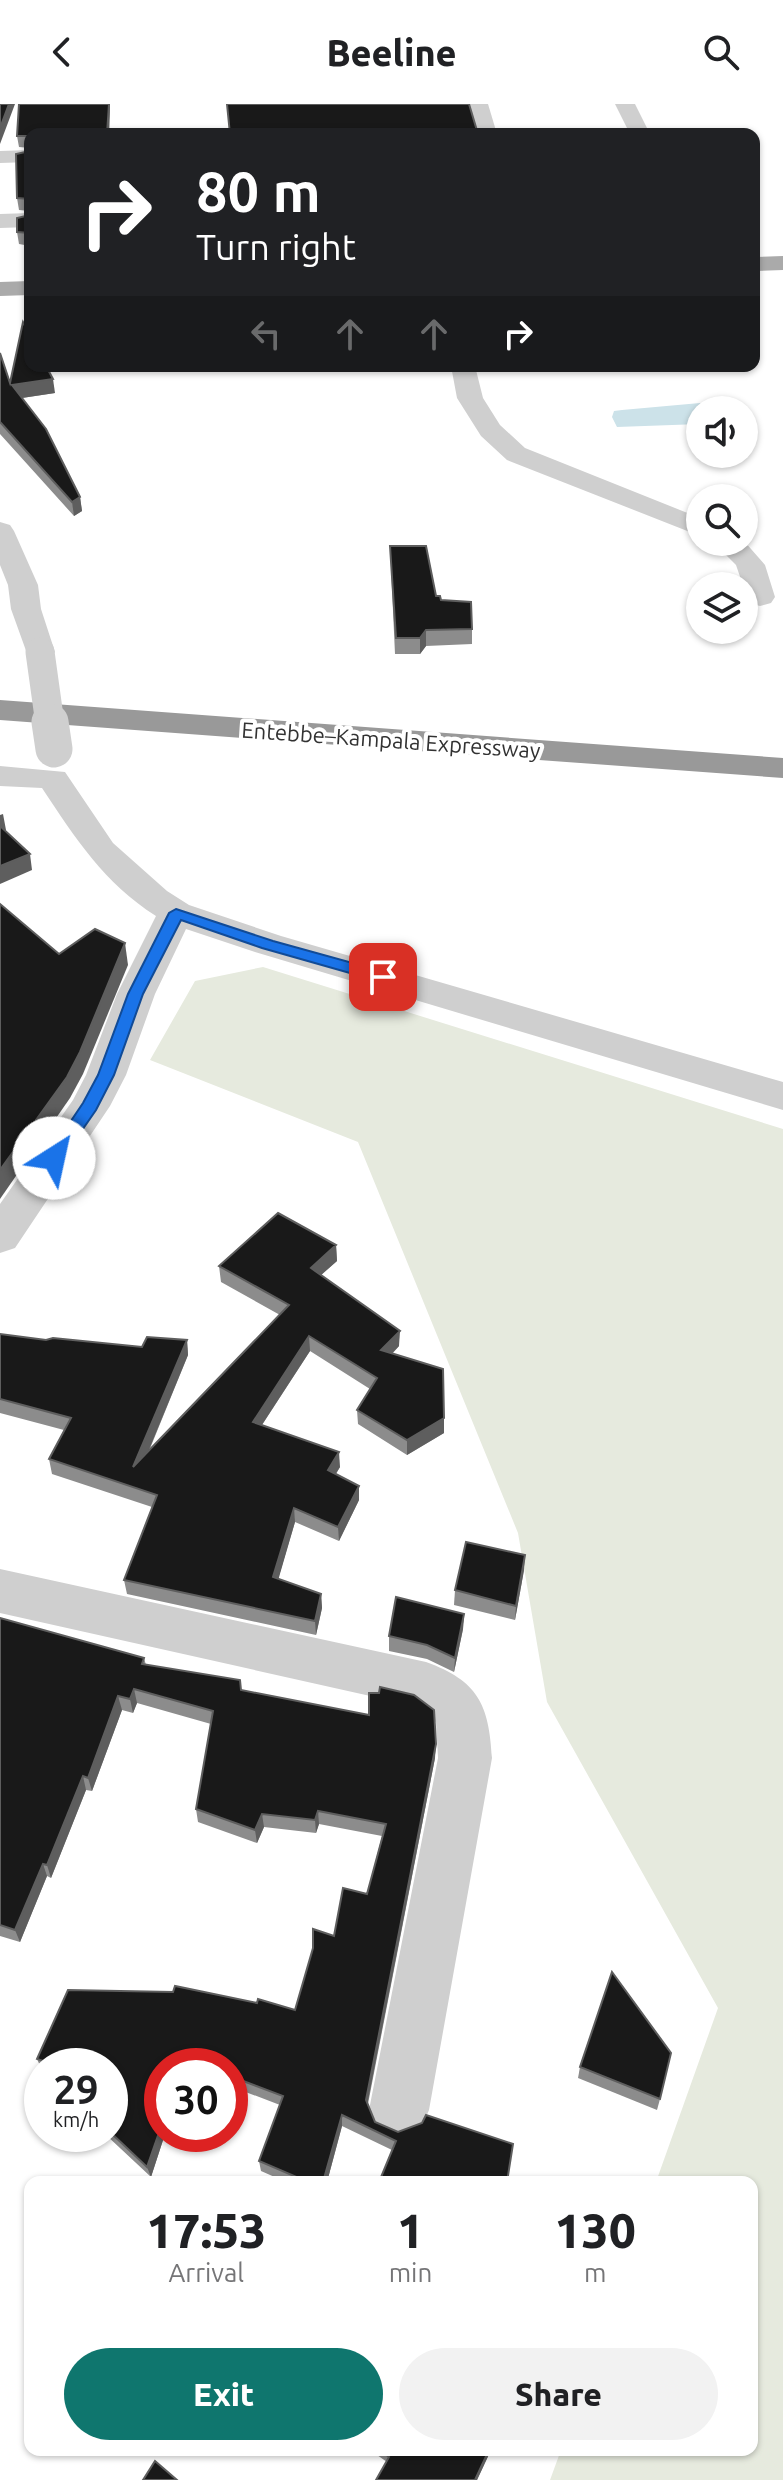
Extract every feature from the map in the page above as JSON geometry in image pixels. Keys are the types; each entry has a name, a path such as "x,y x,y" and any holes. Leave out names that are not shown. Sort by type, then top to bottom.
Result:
{"highway":[{"name":"Entebbe–Kampala Expressway","path":"0,688 783,743"},
{"name":"Entebbe–Kampala Expressway","path":"0,710 783,768"}],"main road":[{"path":"760,264 783,263"},
{"path":"0,289 24,288"}],"street":[{"path":"478,104 485,128"},
{"path":"625,104 637,128"},
{"path":"0,157 24,156"},
{"path":"0,221 24,220"},
{"path":"464,372 470,398 490,430 516,454 686,522"},
{"path":"0,531 23,585 26,609 40,652 53,764 100,850 154,899 176,913 268,944 783,1096"},
{"path":"745,556 754,568 760,597"},
{"path":"0,776 53,764"},
{"path":"0,1237 90,1106 106,1075 136,994 176,913"},
{"path":"0,1591 426,1685 453,1699 463,1721 465,1758 399,2110"}],"shaded area":[{"path":"263,967 783,1129 783,2480 550,2480 559,2456 758,2456 758,2176 658,2176 718,2008 547,1702 518,1533 358,1142 150,1060 195,981"}],"water":[{"path":"686,404 686,425 617,427 612,417 614,411"}],"building":[{"path":"0,104 9,104 0,128"},
{"path":"19,104 109,104 107,128 24,128 24,136 17,136"},
{"path":"227,104 469,104 476,128 229,128"},
{"path":"24,152 24,199 17,198 16,154"},
{"path":"24,216 24,233 17,232 17,218"},
{"path":"23,322 24,372 49,372 53,379 12,385 46,429 80,497 72,502 0,422 0,353 10,383"},
{"path":"390,546 426,546 436,596 440,596 441,600 471,602 472,629 426,630 420,638 396,638"},
{"path":"0,826 30,854 0,866"},
{"path":"0,904 59,954 95,929 125,943 67,1077 0,1170"},
{"path":"278,1213 336,1245 311,1268 400,1331 381,1350 443,1369 444,1418 407,1440 357,1410 377,1378 309,1336 253,1422 339,1452 328,1470 359,1486 338,1527 294,1508 273,1577 321,1594 315,1621 124,1580 157,1495 49,1459 71,1418 0,1399 0,1334 142,1347 147,1337 187,1340 133,1467 289,1305 219,1266"},
{"path":"466,1542 525,1555 516,1606 455,1590"},
{"path":"396,1597 464,1614 455,1658 427,1645 389,1636"},
{"path":"0,1618 144,1658 142,1664 240,1680 241,1690 369,1715 369,1693 379,1693 380,1687 414,1695 434,1710 436,1744 366,2100 375,2122 398,2132 422,2123 426,2115 513,2144 508,2176 381,2176 396,2141 342,2115 325,2176 294,2176 259,2161 283,2096 248,2083 248,2048 144,2048 144,2152 152,2152 147,2167 128,2149 128,2048 42,2048 68,1990 173,1992 175,1986 257,2003 258,1999 295,2010 313,1948 313,1929 334,1936 343,1888 367,1894 386,1824 318,1811 315,1820 262,1814 255,1830 196,1809 213,1711 134,1689 130,1699 118,1696 88,1778 83,1776 47,1865 43,1864 15,1930 0,1925"},
{"path":"612,1972 671,2053 660,2099 580,2067"},
{"path":"486,2456 475,2480 376,2480 389,2457"},
{"path":"155,2461 177,2480 143,2480"}],"route":[{"path":"54,1158 90,1106 106,1075 144,975 158,954 176,913 268,944 383,977"}]}
